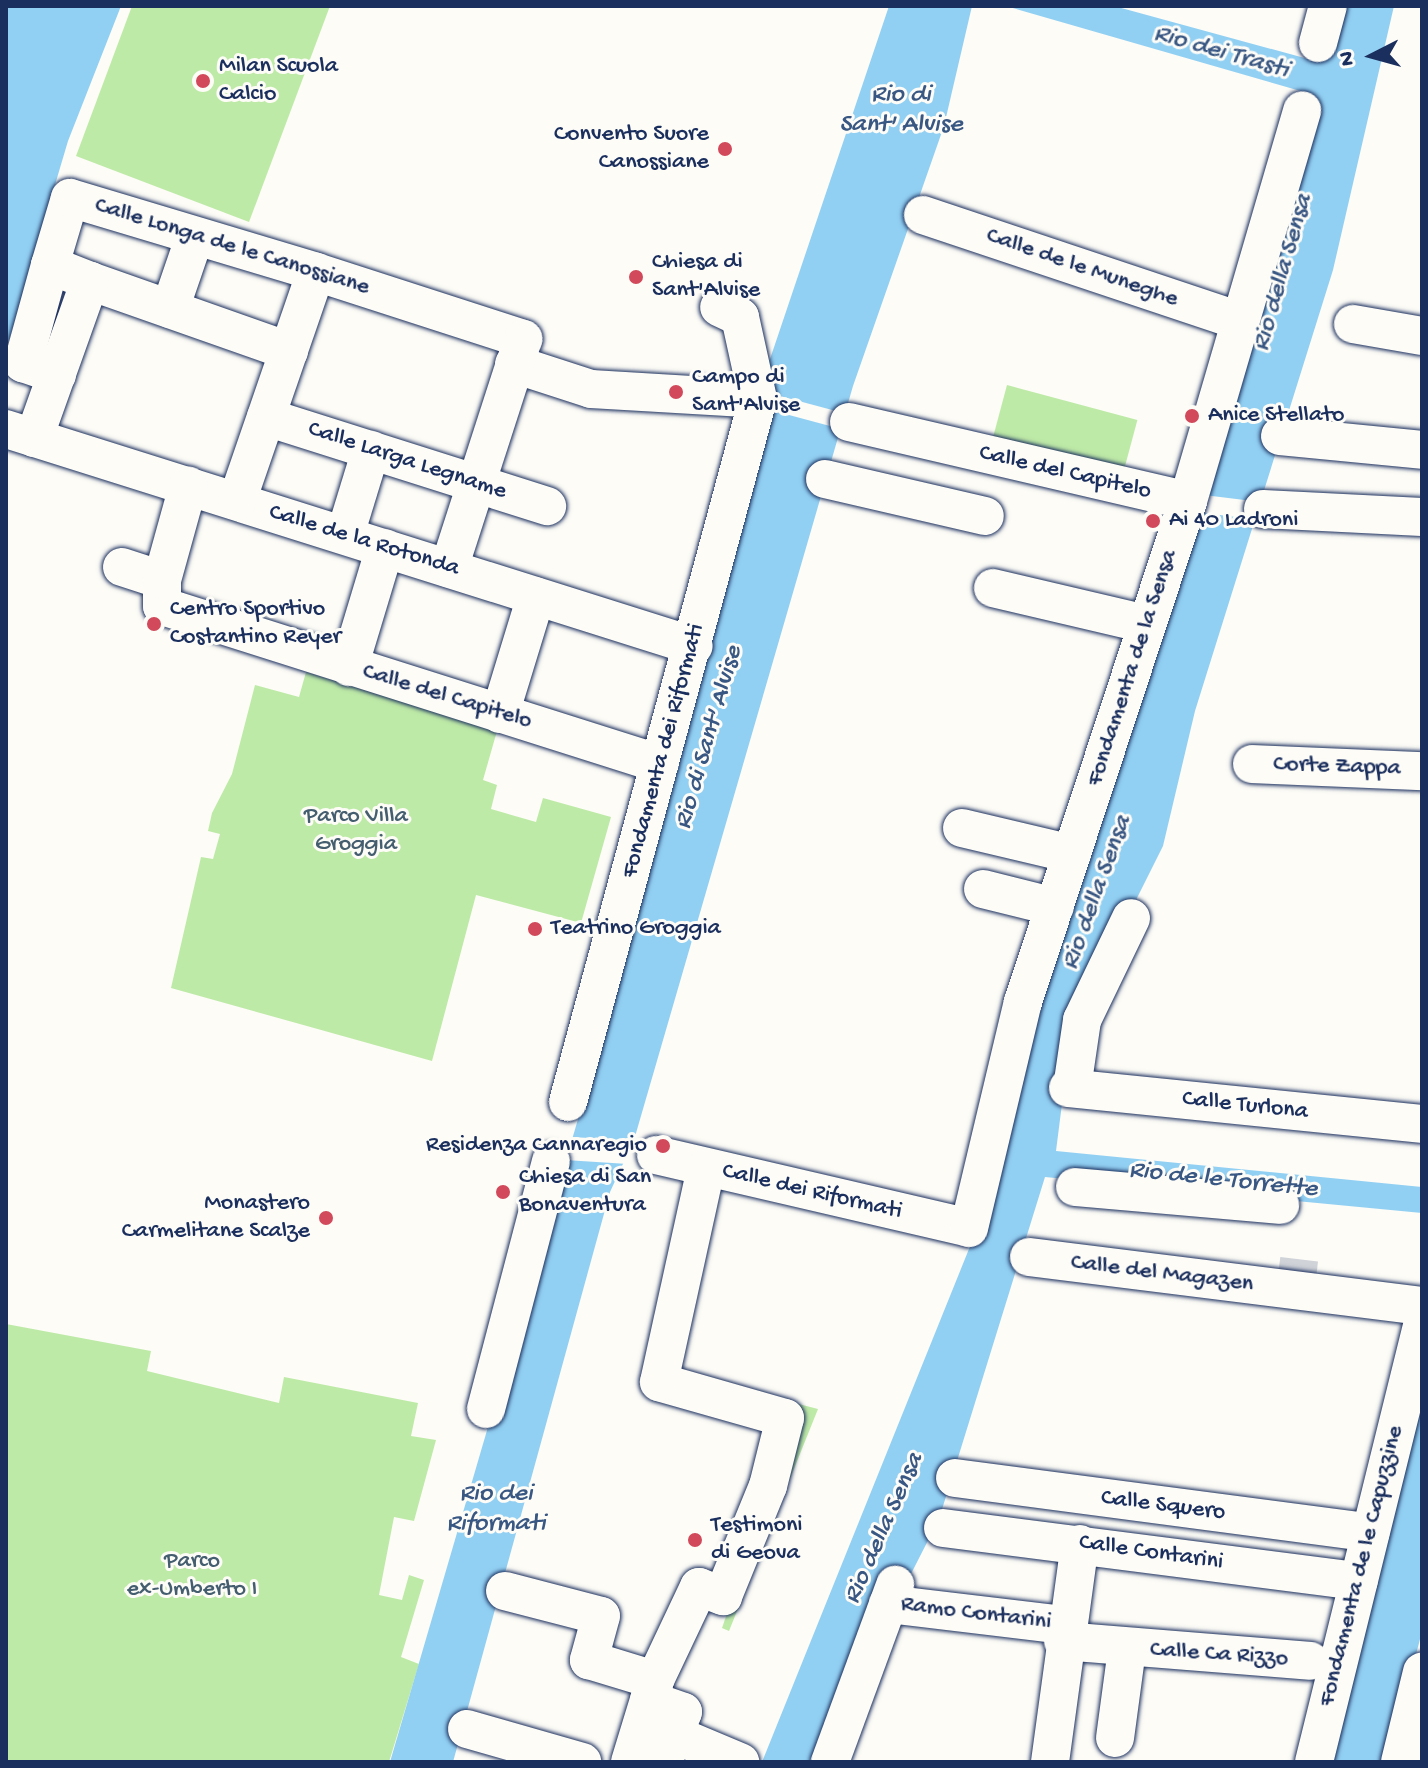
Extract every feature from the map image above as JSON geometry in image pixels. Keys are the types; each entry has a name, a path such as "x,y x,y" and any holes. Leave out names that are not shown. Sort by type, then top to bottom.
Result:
{"street":[{"path":"1318,43 1328,6"},
{"name":"Fondamenta de la Sensa","path":"969,1228 1004,1073 1188,501 1302,110"},
{"name":"Calle Longa de le Canossiane","path":"50,265 70,198 316,272 519,352"},
{"name":"Calle de le Muneghe","path":"923,215 1240,321"},
{"path":"170,309 195,236"},
{"path":"57,375 23,363 50,265 289,351"},
{"path":"237,501 316,272"},
{"path":"20,434 57,375 90,281"},
{"path":"449,568 519,352 591,389 758,399 740,317 719,307"},
{"path":"1353,324 1422,336"},
{"name":"Fondamenta dei Riformati","path":"568,1102 694,646 758,399"},
{"name":"Calle Larga Legname","path":"266,417 547,506"},
{"name":"Calle del Capitelo","path":"849,422 1188,501"},
{"name":"Calle de la Rotonda","path":"20,434 694,646"},
{"path":"1280,436 1422,450"},
{"path":"919,500 937,443"},
{"path":"345,535 371,450"},
{"path":"825,479 985,516"},
{"path":"122,567 162,580 188,486"},
{"path":"1263,509 1422,517"},
{"path":"349,667 385,548"},
{"name":"Calle del Capitelo","path":"162,580 162,606 660,764"},
{"path":"993,588 1147,624"},
{"path":"500,714 536,596"},
{"name":"Corte Zappa","path":"1252,764 1422,771"},
{"path":"962,828 1072,854"},
{"path":"983,889 1055,907"},
{"name":"Calle Turlona","path":"1131,918 1082,1020 1070,1088 1422,1124"},
{"name":"Calle dei Riformati","path":"656,1155 969,1228"},
{"path":"486,1409 551,1161"},
{"path":"652,1755 652,1690 699,1587 723,1596 768,1486 785,1418 659,1382 706,1168"},
{"path":"1075,1187 1280,1205"},
{"name":"Calle del Magazen","path":"1029,1257 1295,1287 1422,1306"},
{"name":"Fondamenta de le Capuzzine","path":"1314,1762 1326,1663 1359,1581 1422,1324"},
{"name":"Calle Squero","path":"955,1478 1370,1533"},
{"name":"Calle Contarini","path":"943,1528 1359,1581"},
{"path":"1050,1762 1064,1633 1080,1544"},
{"name":"Ramo Contarini","path":"830,1762 891,1594 1064,1633"},
{"path":"509,1603 601,1616 589,1660 652,1690"},
{"name":"Calle Ca Rizzo","path":"1064,1633 1127,1649 1326,1663"},
{"name":"Calle Ca Rizzo","path":"1115,1738 1127,1649"},
{"path":"1400,1762 1422,1672"},
{"path":"467,1729 580,1762 583,1744 652,1755 740,1762"}],"green space":[{"name":"Milan Scuola Calcio","path":"132,6 330,6 249,222 76,156"},
{"path":"1007,385 1137,420 1121,480 991,445"},
{"name":"Parco Villa Groggia","path":"306,672 497,731 483,780 497,785 491,809 536,822 543,798 611,817 581,923 476,895 432,1061 171,988 201,857 213,859 220,834 208,831 212,813 232,774 255,685 299,697"},
{"name":"Parco ex-Umberto I","path":"6,1324 151,1351 147,1371 279,1403 284,1377 418,1403 411,1436 436,1440 414,1521 394,1517 379,1595 402,1600 409,1575 424,1580 401,1657 419,1664 389,1762 6,1762"},
{"path":"674,1372 818,1409 729,1631 722,1628 794,1415"}],"water":[{"path":"6,6 121,6 68,141 6,350"},
{"name":"Rio di Sant' Alvise","path":"889,6 972,6 944,126 853,386 634,1140 610,1192 453,1762 390,1762 583,1102 766,409 773,374 766,371"},
{"path":"1006,6 1114,6 1319,62 1334,6 1394,6 1333,270 1195,711 1163,846 1131,910 1063,1096 1056,1151 1422,1187 1422,1213 1045,1177 939,1519 815,1762 762,1762 973,1239 1023,1047 1311,94"},
{"path":"1422,1362 1422,1631 1389,1762 1327,1762"}],"pier":[{"path":"765,392 849,415 845,430 761,407"},
{"path":"1196,494 1261,502 1258,520 1194,512"},
{"path":"577,1108 572,1137 638,1141 628,1164 565,1160 557,1170"}],"tunnel":[{"path":"1296,1285 1299,1259"}],"place":[{"name":"Milan Scuola Calcio","path":"203,81"},
{"name":"Convento Suore Canossiane","path":"725,149"},
{"name":"Chiesa di Sant'Alvise","path":"636,277"},
{"name":"Campo di Sant'Alvise","path":"676,392"},
{"name":"Anice Stellato","path":"1192,416"},
{"name":"Ai 40 Ladroni","path":"1153,521"},
{"name":"Centro Sportivo Costantino Reyer","path":"154,624"},
{"name":"Teatrino Groggia","path":"535,929"},
{"name":"Residenza Cannaregio","path":"663,1146"},
{"name":"Chiesa di San Bonaventura","path":"503,1192"},
{"name":"Monastero Carmelitane Scalze","path":"326,1218"},
{"name":"Testimoni di Geova","path":"695,1540"}],"water label":[{"name":"Rio dei Trasti","path":"1221,53"},
{"name":"Rio della Sensa","path":"1284,273"},
{"name":"Rio della Sensa","path":"1098,893"},
{"name":"Rio de le Torrette","path":"1223,1181"},
{"name":"Rio dei Riformati","path":"496,1510"},
{"name":"Rio della Sensa","path":"885,1529"}]}
